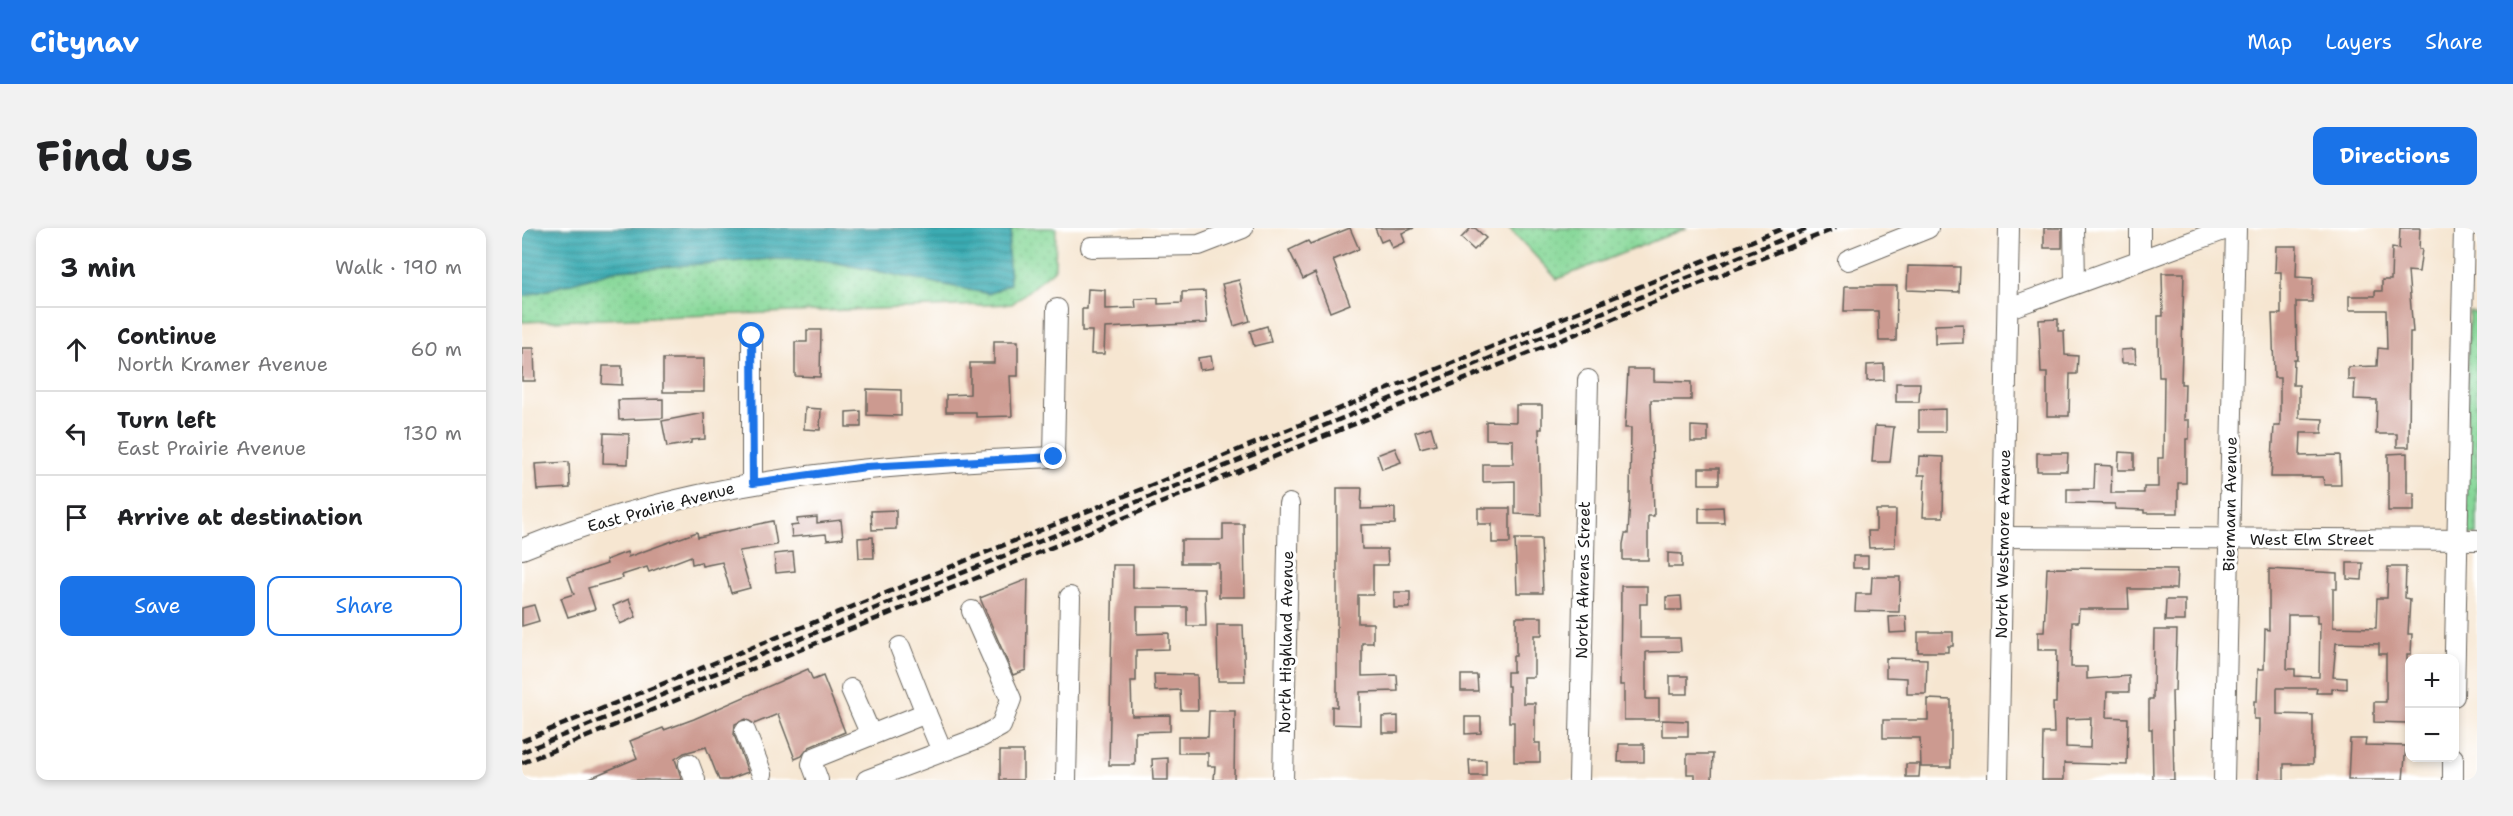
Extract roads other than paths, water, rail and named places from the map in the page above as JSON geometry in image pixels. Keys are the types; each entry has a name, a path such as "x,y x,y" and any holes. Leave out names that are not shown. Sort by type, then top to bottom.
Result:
{"street":[{"path":"1091,247 1199,245 1219,233 1243,228"},
{"path":"1848,260 1928,228"},
{"name":"North Westmore Avenue","path":"1998,780 2009,228"},
{"path":"2074,228 2075,283"},
{"path":"2140,228 2140,260"},
{"path":"2009,308 2140,260 2207,232 2229,228"},
{"name":"Biermann Avenue","path":"2224,780 2236,228"},
{"path":"2458,654 2467,540 2464,228"},
{"name":"East Prairie Avenue","path":"522,549 590,525 753,483 905,464 1054,457 1057,309"},
{"path":"752,336 753,483"},
{"name":"North Ahrens Street","path":"1579,780 1588,380"},
{"name":"North Highland Avenue","path":"1283,780 1288,504"},
{"name":"West Elm Street","path":"2003,537 2467,540"},
{"path":"1066,780 1070,597"},
{"path":"867,780 1001,726 1011,699 972,611"},
{"path":"900,647 942,751"},
{"path":"851,689 871,735"},
{"path":"818,780 812,764 814,758 926,713"},
{"path":"745,731 760,778"},
{"path":"2453,762 2453,780"}],"water":[{"path":"522,228 1012,228 1008,250 1010,284 989,294 822,260 771,259 618,270 522,297"}],"railway":[{"path":"522,741 1784,228"},
{"path":"522,752 1810,228"},
{"path":"522,763 1836,228"}]}
